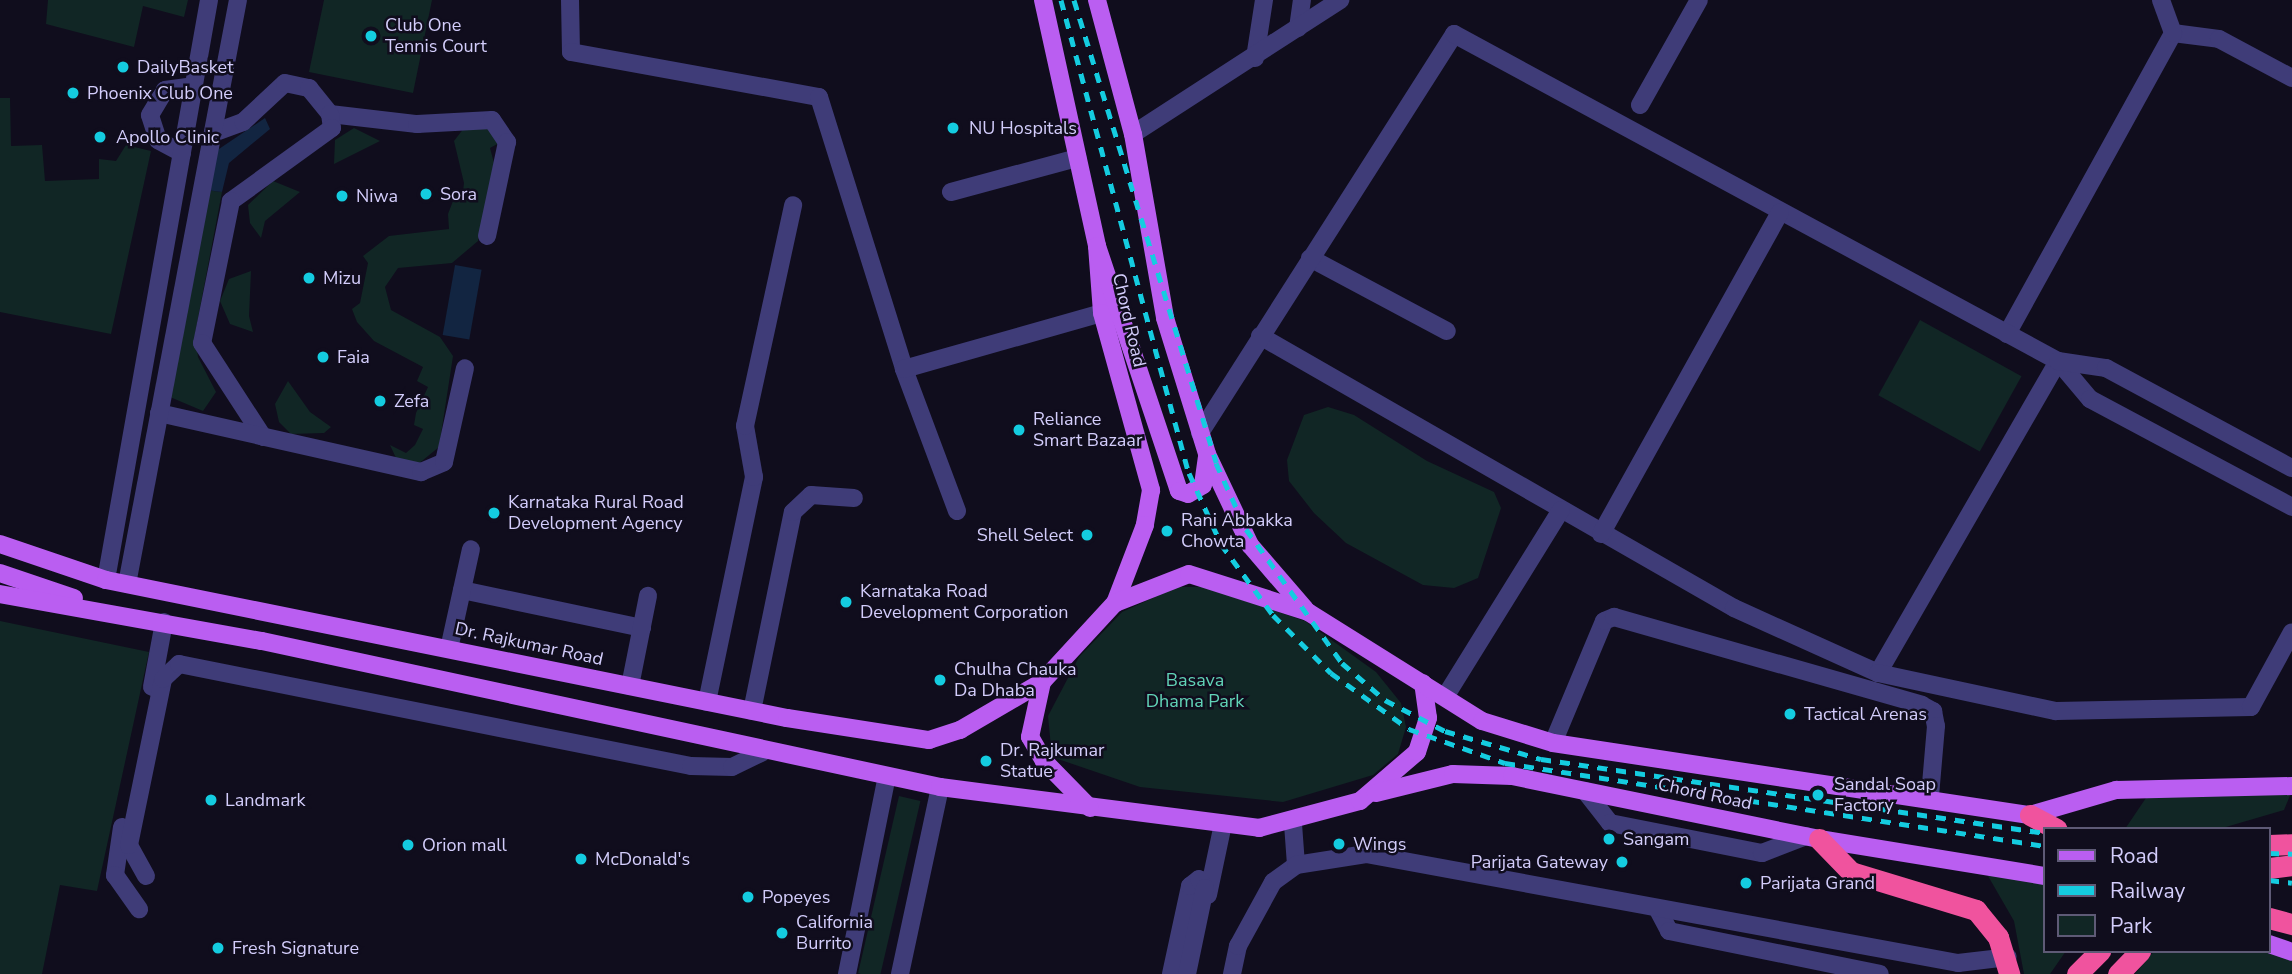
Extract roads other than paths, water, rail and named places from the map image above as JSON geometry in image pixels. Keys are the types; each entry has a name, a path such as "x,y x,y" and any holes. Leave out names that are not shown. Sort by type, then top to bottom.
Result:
{"highway":[{"path":"2030,815 2052,827"},
{"path":"1812,837 1851,872 1976,910 2008,966"},
{"path":"2271,845 2292,844"},
{"path":"2271,868 2292,865"},
{"path":"2271,919 2292,924"},
{"path":"2077,974 2098,953"},
{"path":"2118,974 2138,953"}],"main road":[{"name":"Chord Road","path":"1043,0 1097,246 1102,313 1151,490 1145,525 1115,603"},
{"path":"1099,1 1133,134 1165,318 1207,454 1250,545 1308,612"},
{"path":"1097,246 1179,491 1188,494 1202,485 1207,454"},
{"name":"Dr. Rajkumar Road","path":"0,544 106,580 752,711 929,740 969,726 1042,682"},
{"path":"0,573 103,609"},
{"path":"1090,808 1044,761 1030,737 1042,682 1115,603 1189,574 1308,612 1482,721 1553,743 1930,796 2030,815 2116,790 2292,786"},
{"path":"0,594 103,609 763,752 940,787 1090,808"},
{"path":"1360,801 1417,752 1428,718 1423,683"},
{"name":"Chord Road","path":"1090,808 1223,824 1293,824 1360,801 1388,787 1453,775 1512,776 1812,837 2044,876"},
{"path":"2271,945 2292,952"}],"street":[{"path":"106,580 209,0"},
{"path":"127,584 238,0"},
{"path":"570,0 571,52 819,97 904,369 957,511"},
{"path":"1255,58 1264,0"},
{"path":"1298,28 1302,0"},
{"path":"1133,134 1255,58 1340,0"},
{"path":"1640,105 1699,0"},
{"path":"2007,334 2173,33 2161,0"},
{"path":"2173,33 2219,39 2292,78"},
{"path":"1200,433 1454,34 2058,361 2106,368 2292,468"},
{"path":"213,133 243,122 285,83 309,88 331,121"},
{"path":"182,153 158,140 150,115 165,90 193,86"},
{"path":"263,437 202,343 231,201 331,121 405,123 492,120 507,142 487,236"},
{"path":"951,192 1077,158"},
{"path":"707,702 754,477 745,426 793,205"},
{"path":"1601,534 1780,212"},
{"path":"1310,258 1447,331"},
{"path":"904,369 1102,313"},
{"path":"1260,336 1734,608 1878,673 2056,711 2251,707 2292,632"},
{"path":"2058,361 2090,399 2292,508"},
{"path":"1878,673 2058,361"},
{"path":"159,413 411,472 432,469 444,462 465,368"},
{"path":"125,469 135,463 147,473"},
{"path":"752,711 793,512 811,495 854,498"},
{"path":"1445,696 1561,510"},
{"path":"449,649 471,549"},
{"path":"462,590 642,628"},
{"path":"629,686 648,596"},
{"path":"1553,743 1604,621 1614,617 1922,705 1933,711 1937,726 1930,796"},
{"path":"139,909 121,891 114,867 164,622"},
{"path":"146,876 129,845 163,679 178,664 691,766 732,767 763,752"},
{"path":"847,974 887,776"},
{"path":"900,974 940,787"},
{"path":"1585,791 1610,823 1762,853 1812,837"},
{"path":"1190,974 1223,824"},
{"path":"1293,824 1296,865"},
{"path":"1232,974 1238,946 1273,882 1296,865 1366,854 1958,963 2008,966"},
{"path":"1171,974 1190,886 1199,879 1205,888 1190,974"},
{"path":"1657,908 1670,931 1880,974"}],"water":[{"path":"265,118 270,129 229,163 222,192 206,190 213,153"},
{"path":"455,265 482,270 469,340 443,335"}],"railway":[{"path":"1061,0 1189,473 1221,544 1273,615 1331,673 1409,729 1505,763 2044,846"},
{"path":"1074,0 1216,463 1246,529 1342,663 1385,700 1445,731 1541,759 2044,833"},
{"path":"2271,853 2292,854"},
{"path":"2271,880 2292,883"}],"place":[{"name":"Club One Tennis Court","path":"371,36"},
{"name":"DailyBasket","path":"123,67"},
{"name":"Phoenix Club One","path":"73,93"},
{"name":"NU Hospitals","path":"953,128"},
{"name":"Apollo Clinic","path":"100,137"},
{"name":"Sora","path":"426,194"},
{"name":"Niwa","path":"342,196"},
{"name":"Mizu","path":"309,278"},
{"name":"Faia","path":"323,357"},
{"name":"Zefa","path":"380,401"},
{"name":"Reliance Smart Bazaar","path":"1019,430"},
{"name":"Karnataka Rural Road Development Agency","path":"494,513"},
{"name":"Rani Abbakka Chowta","path":"1167,531"},
{"name":"Shell Select","path":"1087,535"},
{"name":"Karnataka Road Development Corporation","path":"846,602"},
{"name":"Chulha Chauka Da Dhaba","path":"940,680"},
{"name":"Tactical Arenas","path":"1790,714"},
{"name":"Dr. Rajkumar Statue","path":"986,761"},
{"name":"Sandal Soap Factory","path":"1818,795"},
{"name":"Landmark","path":"211,800"},
{"name":"Sangam","path":"1609,839"},
{"name":"Wings","path":"1339,844"},
{"name":"Orion mall","path":"408,845"},
{"name":"McDonald's","path":"581,859"},
{"name":"Parijata Gateway","path":"1622,862"},
{"name":"Parijata Grand","path":"1746,883"},
{"name":"Popeyes","path":"748,897"},
{"name":"California Burrito","path":"782,933"},
{"name":"Fresh Signature","path":"218,948"}],"park label":[{"name":"Basava Dhama Park","path":"1195,691"}]}
